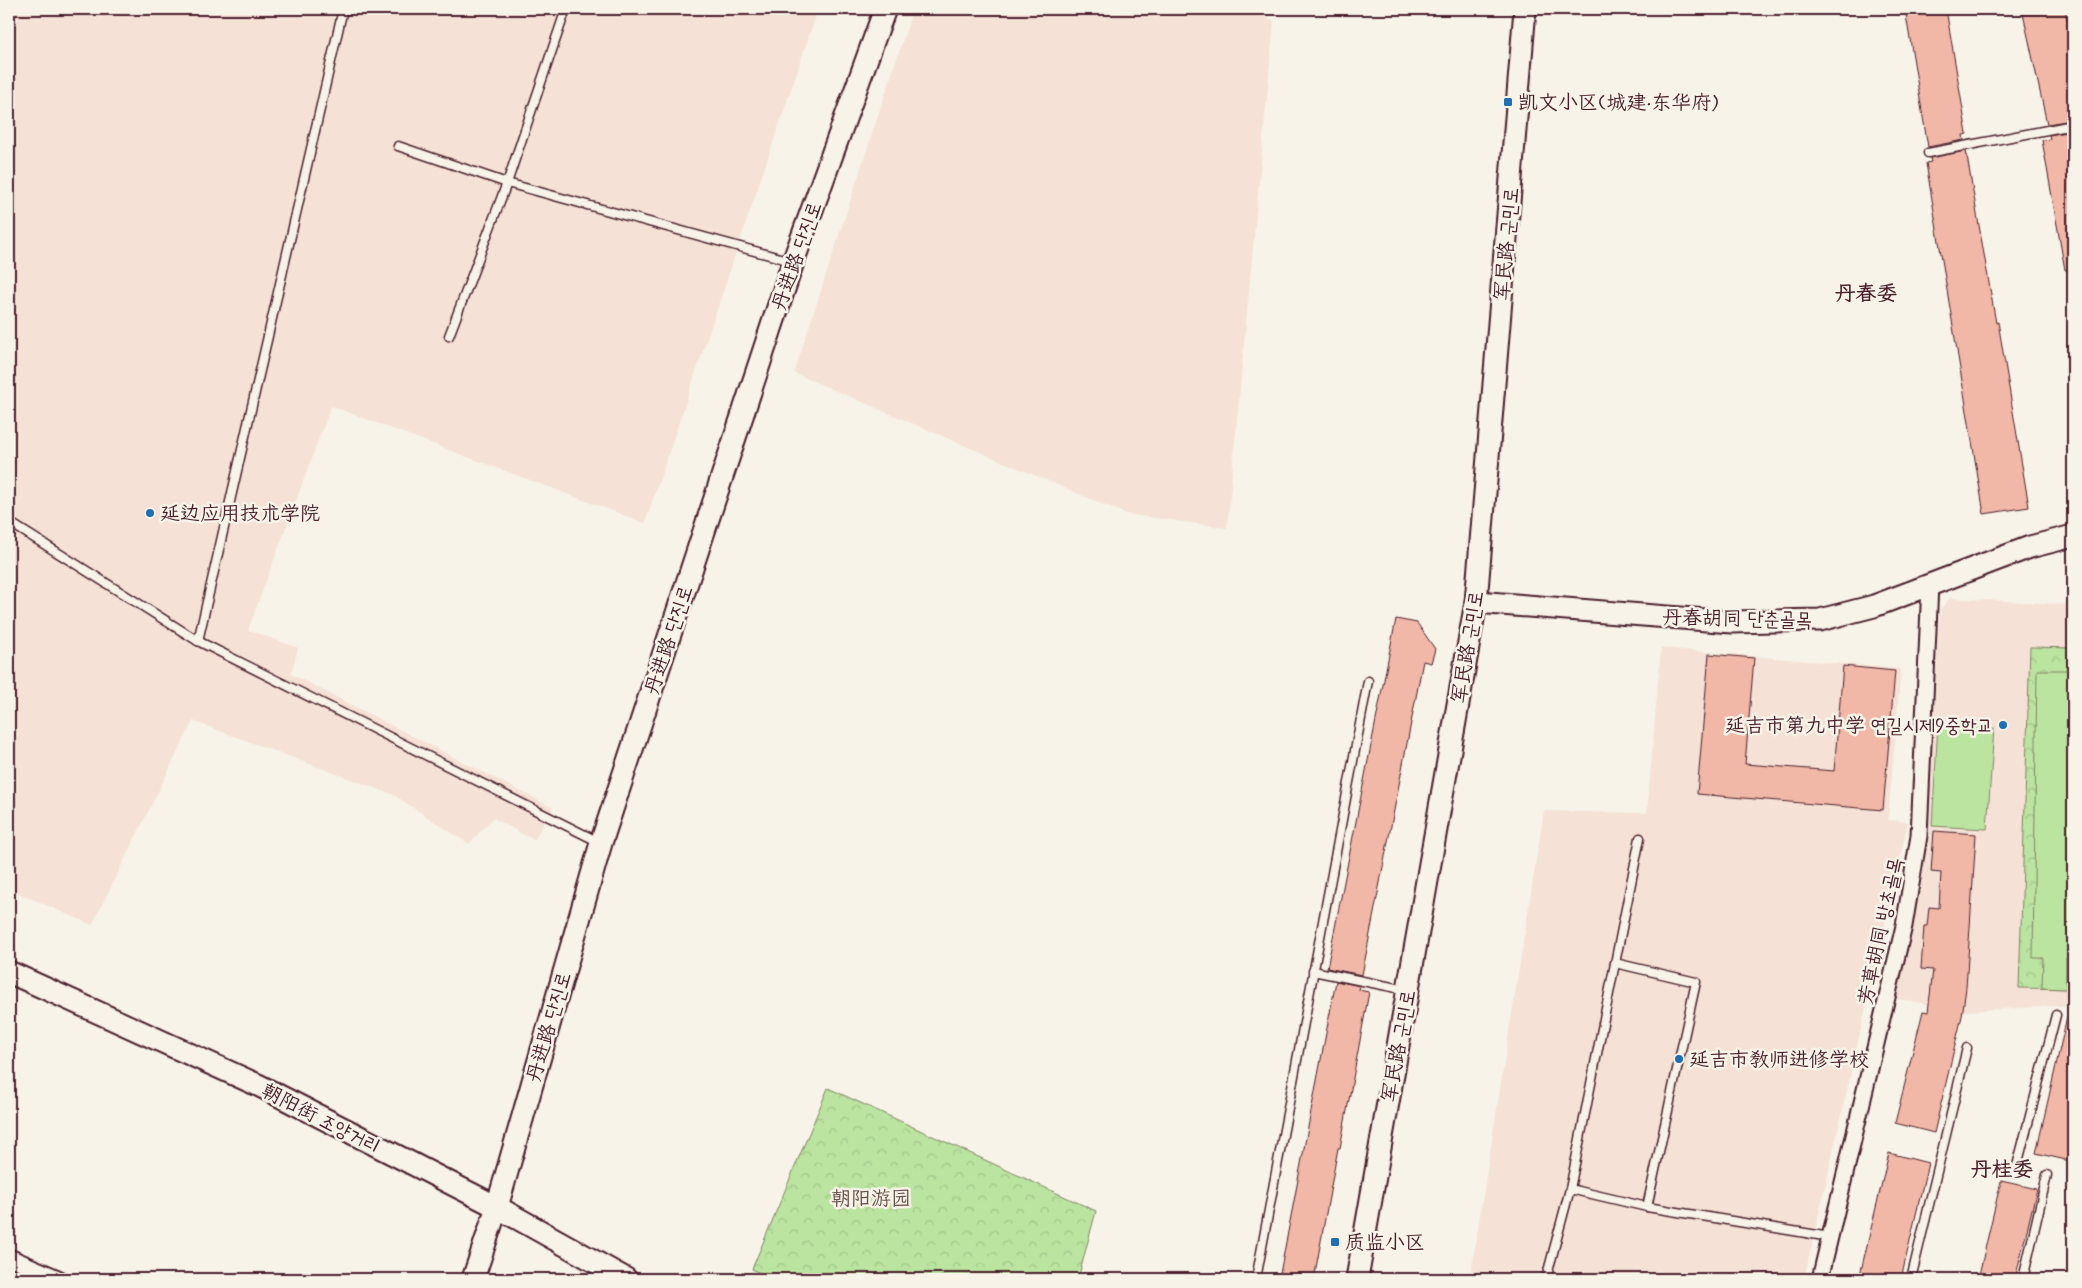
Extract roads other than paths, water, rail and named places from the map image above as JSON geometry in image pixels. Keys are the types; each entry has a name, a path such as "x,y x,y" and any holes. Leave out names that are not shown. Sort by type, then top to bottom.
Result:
{"street":[{"name":"丹进路 단진로","path":"473,1279 497,1207 601,843 793,262 885,9"},
{"name":"军民路 군민로","path":"1357,1279 1476,602 1525,9"},
{"name":"丹春胡同 단춘골목","path":"1476,602 1722,621 1820,620 1874,606 2030,547 2073,536"},
{"name":"芳草胡同 방초골목","path":"1820,1279 1904,926 1919,836 1930,584"},
{"name":"朝阳街 조양거리","path":"9,972 260,1086 497,1207 626,1279"},
{"path":"9,1257 60,1279"}],"lane":[{"path":"198,641 343,9"},
{"path":"449,336 507,183 566,9"},
{"path":"1928,153 2073,125"},
{"path":"398,146 507,183 793,262"},
{"path":"9,522 198,641 601,843"},
{"path":"1256,1279 1368,681"},
{"path":"1546,1279 1570,1188 1640,838"},
{"path":"1615,963 1696,982 1647,1207"},
{"path":"1313,972 1408,990"},
{"path":"2017,1166 2056,1016"},
{"path":"1911,1279 1967,1048"},
{"path":"2023,1279 2047,1175"},
{"path":"1570,1188 1647,1207 1830,1238"}],"place":[{"name":"凯文小区(城建·东华府)","path":"1508,102"},
{"name":"延边应用技术学院","path":"150,513"},
{"name":"延吉市第九中学 연길시제9중학교","path":"2003,725"},
{"name":"延吉市教师进修学校","path":"1679,1059"},
{"name":"质监小区","path":"1335,1242"}],"district":[{"name":"丹春委","path":"1866,293"},
{"name":"丹桂委","path":"2002,1169"}],"park label":[{"name":"朝阳游园","path":"871,1198"}]}
